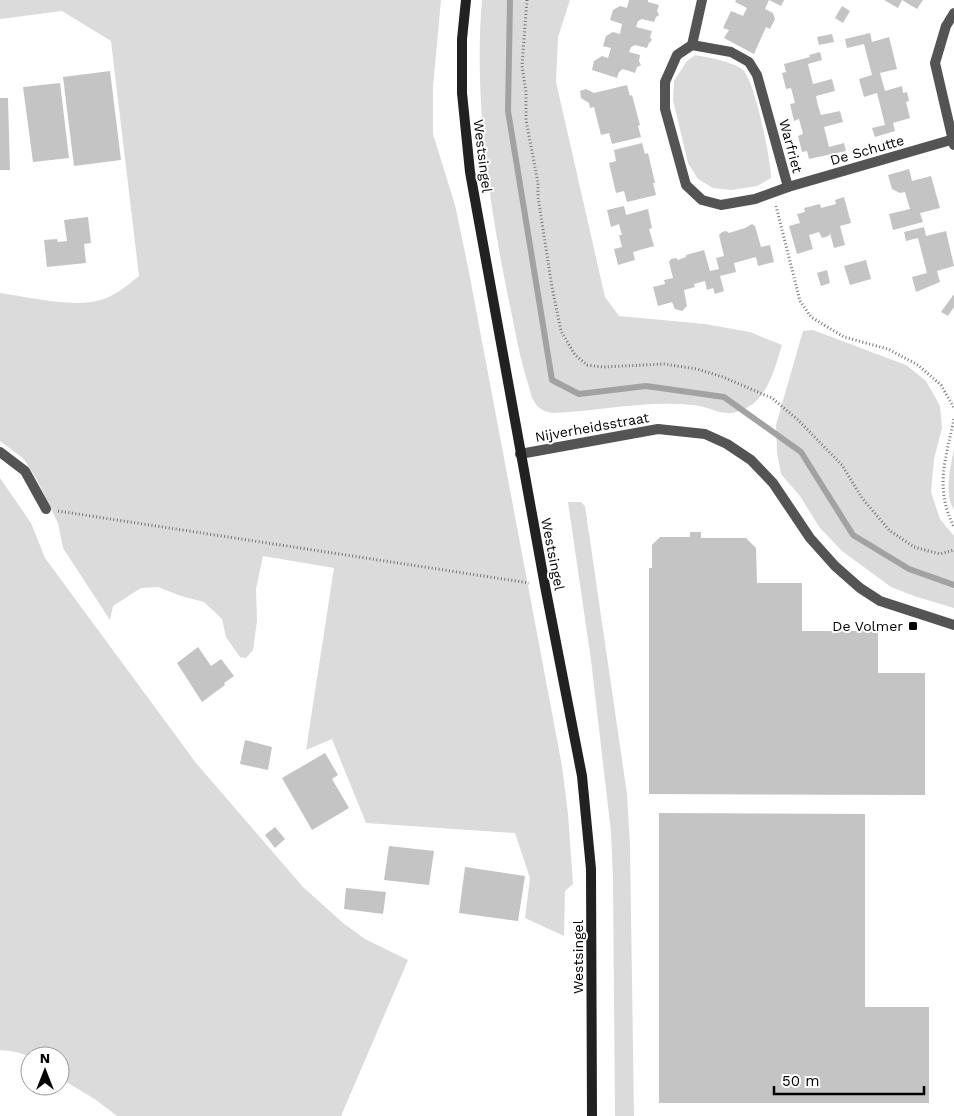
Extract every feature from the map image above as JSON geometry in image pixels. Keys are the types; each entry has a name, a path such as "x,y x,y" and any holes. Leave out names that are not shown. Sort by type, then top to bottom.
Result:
{"main road":[{"name":"Westsingel","path":"466,0 462,39 462,93 470,172 520,454 582,776 591,869 592,1116"}],"street":[{"path":"692,45 702,0"},
{"path":"954,13 946,26 935,63 954,141"},
{"name":"Warfriet","path":"692,45 731,52 749,62 757,75 788,188 755,200 721,205 702,200 686,186 665,109 665,82 677,55 692,45"},
{"name":"De Schutte","path":"788,188 954,141"},
{"name":"Nijverheidsstraat","path":"520,454 658,429 705,434 727,444 751,460 773,483 810,538 835,566 860,588 880,600 954,625"},
{"path":"0,452 25,471 46,509"}],"path":[{"path":"527,0 522,48 526,120 538,183 538,198 552,287 562,331 575,356 587,366 603,368 664,364 697,369 723,377 772,398 798,420 842,465 862,498 889,530 914,546 940,554 954,550"},
{"path":"772,194 800,301 811,317 844,337 888,349 918,366 941,386 954,408"},
{"path":"954,419 943,468 943,491 948,516 954,526"},
{"path":"46,509 545,586"}],"shaded area":[{"path":"0,0 441,0 433,87 433,134 455,205 468,267 562,766 568,814 573,884 565,891 564,936 525,918 530,878 515,833 366,823 332,739 306,750 334,568 263,556 256,589 257,621 253,650 246,658 240,657 226,637 222,619 204,602 158,587 141,588 113,606 110,620 63,548 58,523 37,480 24,459 0,441 0,293 66,303 92,302 113,295 139,276 111,41 62,11 0,19"},
{"path":"482,0 570,0 558,37 556,82 605,297 619,316 705,324 750,332 782,345 774,371 766,388 755,402 748,407 740,411 726,413 701,406 658,404 552,413 537,406 532,398 518,346 491,202 482,120 480,80"},
{"path":"695,55 720,60 739,67 748,77 762,122 771,178 757,186 731,190 713,188 698,179 688,163 673,100 674,81 687,61"},
{"path":"813,330 906,365 926,381 940,406 942,428 934,459 931,492 940,519 954,536 954,608 891,587 842,551 820,528 800,496 781,474 777,452 776,425 803,331"},
{"path":"954,450 954,510 949,497 949,489"},
{"path":"0,478 31,523 45,558 196,763 303,887 343,923 365,939 408,960 341,1116 117,1116 70,1084 70,1046 20,1046 20,1053 0,1050"},
{"path":"568,502 581,502 585,506 627,794 630,845 634,1116 615,1116 611,832 591,660"}],"building":[{"path":"629,0 648,0 648,2 659,5 657,11 659,15 654,22 642,19 638,21 636,27 652,31 650,37 652,40 647,48 635,45 631,47 629,52 640,55 639,61 641,65 637,67 635,73 623,69 619,72 617,78 592,70 594,61 602,56 608,58 611,48 603,46 606,36 613,32 620,34 622,24 610,20 613,10 620,6 627,8"},
{"path":"736,0 769,0 765,9 773,13 775,19 770,29 766,27 754,54 724,38 729,30 723,28 731,11 743,16 747,8 735,2"},
{"path":"769,0 784,0 781,6"},
{"path":"884,0 902,0 898,8"},
{"path":"902,0 923,0 917,9"},
{"path":"842,6 850,11 843,23 835,18"},
{"path":"870,33 872,42 889,37 897,69 880,73 885,91 902,86 903,93 907,92 909,101 906,102 910,118 893,123 895,131 875,137 872,128 885,125 877,93 864,97 859,79 872,75 864,44 847,48 845,39"},
{"path":"832,34 834,42 819,45 817,37"},
{"path":"820,52 822,60 808,64 813,84 832,79 835,91 816,96 818,106 821,115 840,111 843,122 824,127 829,147 844,143 846,151 809,159 807,151 802,152 798,136 803,134 799,119 794,121 790,104 795,103 791,88 786,89 782,73 786,72 784,64 810,57 809,55"},
{"path":"110,71 121,160 74,166 63,77"},
{"path":"60,83 69,158 33,162 23,87"},
{"path":"627,85 630,96 632,95 640,125 638,126 641,137 612,144 609,133 601,135 594,107 590,108 589,103 581,98 580,91 586,89 594,93"},
{"path":"0,98 8,98 10,170 0,170"},
{"path":"642,143 645,154 648,153 656,195 627,202 624,191 616,193 609,163 616,161 614,150"},
{"path":"909,169 912,181 931,176 940,208 920,213 923,222 893,230 889,214 910,209 905,192 900,193 892,189 888,175"},
{"path":"844,197 851,223 840,226 845,245 834,248 830,233 829,236 822,238 819,232 809,235 813,249 797,254 789,226 800,223 797,214 805,212 804,208 820,204 821,208 836,204 835,200"},
{"path":"624,206 626,215 648,209 652,228 649,229 654,246 633,252 635,260 618,265 614,249 622,247 619,235 622,235 619,224 611,227 607,210"},
{"path":"88,217 91,243 84,244 86,263 47,267 44,240 57,239 58,242 67,241 64,220"},
{"path":"752,224 755,226 761,247 770,245 774,262 758,266 756,257 734,263 736,272 720,276 724,291 715,294 713,288 707,290 705,281 694,284 695,287 684,290 687,306 682,311 675,309 672,302 658,306 653,287 665,284 664,280 673,278 669,262 671,259 676,258 678,260 686,257 686,255 704,250 710,271 719,269 716,258 724,256 719,235 722,232 726,231 729,233"},
{"path":"924,227 926,236 946,231 954,266 937,271 940,282 916,292 912,277 927,273 918,238 906,241 904,232"},
{"path":"866,260 871,279 850,285 844,266"},
{"path":"827,270 830,283 821,286 817,273"},
{"path":"954,294 954,307 948,316 941,312"},
{"path":"690,532 701,532 701,538 746,538 756,548 757,583 802,583 802,631 878,631 878,673 925,673 925,795 649,794 649,568 652,568 652,545 660,537 690,537"},
{"path":"198,647 211,666 221,659 234,676 202,702 177,663"},
{"path":"245,740 272,747 268,770 240,764"},
{"path":"325,753 338,775 332,779 349,808 312,830 282,778"},
{"path":"659,813 865,814 865,1007 929,1007 929,1103 659,1103"},
{"path":"275,827 285,839 275,848 265,835"},
{"path":"389,846 434,851 429,885 384,880"},
{"path":"465,867 525,876 518,921 459,913"},
{"path":"346,888 386,892 383,914 344,909"}],"waterway":[{"path":"510,0 508,111 552,380 579,394 646,386 724,397 801,452 853,535 909,569 954,585"}],"place":[{"name":"De Volmer","path":"913,626"}]}
